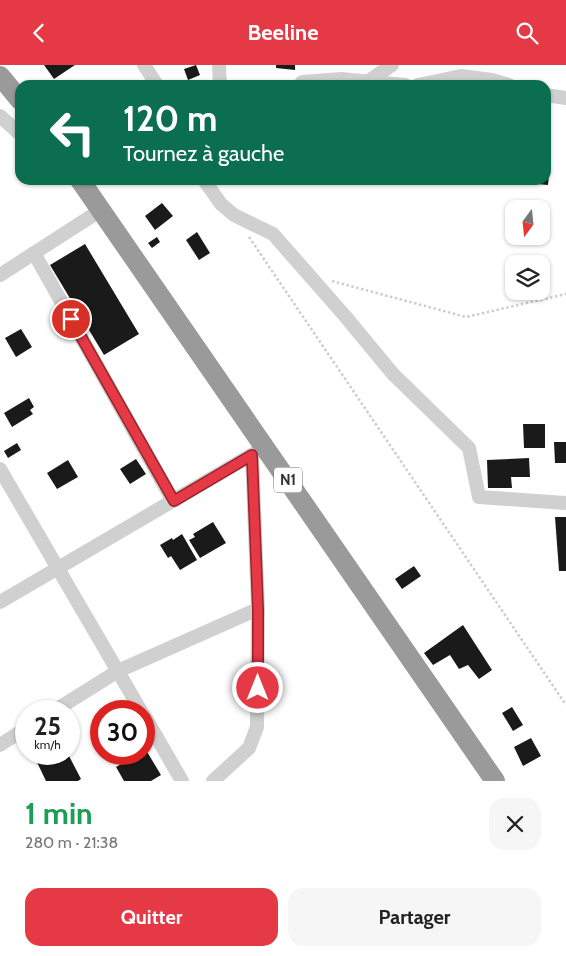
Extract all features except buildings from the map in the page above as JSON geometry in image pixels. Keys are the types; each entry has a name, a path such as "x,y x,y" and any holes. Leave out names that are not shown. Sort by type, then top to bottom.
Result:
{"highway":[{"path":"0,76 15,94"},
{"name":"N1","path":"84,185 259,451 490,779"}],"street":[{"path":"144,65 154,80"},
{"path":"219,65 220,80"},
{"path":"370,80 392,65"},
{"path":"315,80 340,76 358,80"},
{"path":"441,80 460,76 492,80"},
{"path":"551,96 566,98"},
{"path":"0,117 15,130"},
{"path":"208,185 222,204 234,215 273,234 392,374 469,448 479,497 566,503"},
{"path":"0,275 101,210"},
{"path":"34,253 174,501"},
{"path":"0,602 259,451"},
{"path":"213,781 249,748 257,727 259,451"},
{"path":"0,469 135,700"},
{"path":"72,700 118,671 258,609"},
{"path":"155,734 182,781"},
{"path":"0,745 15,735"}],"path":[{"path":"234,215 566,705"},
{"path":"309,275 466,317 566,294"}],"route":[{"path":"71,319 174,501 252,455 258,609 258,688"}]}
